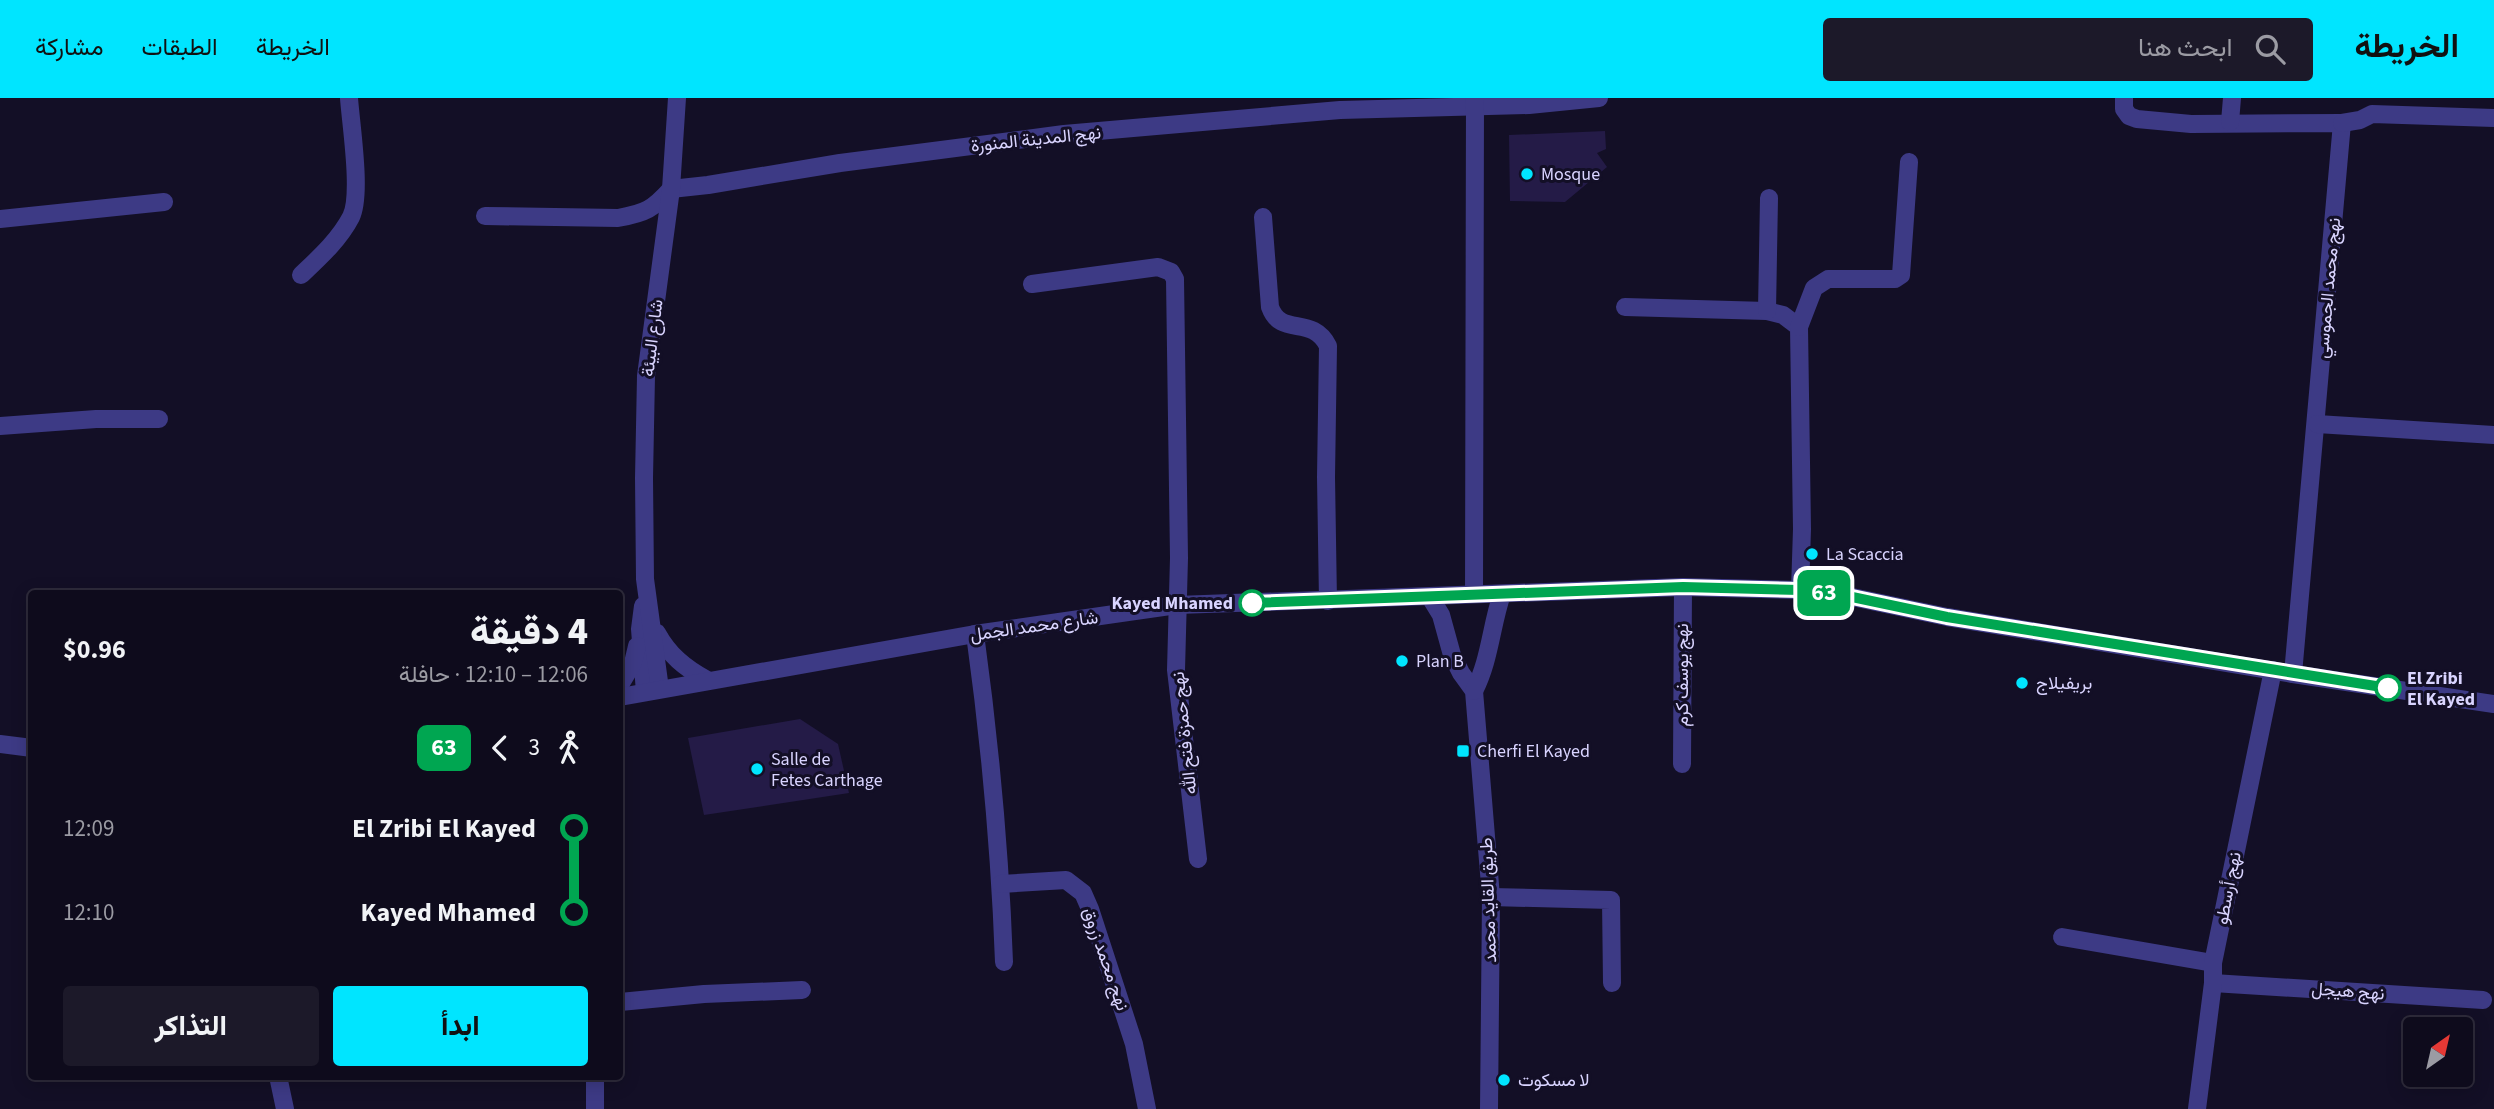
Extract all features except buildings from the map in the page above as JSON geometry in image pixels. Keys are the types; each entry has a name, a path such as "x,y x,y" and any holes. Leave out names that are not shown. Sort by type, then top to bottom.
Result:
{"street":[{"path":"301,275 342,231 352,215 356,198 349,98"},
{"name":"شارع البيئة","path":"653,690 646,626 646,376 671,189 677,98"},
{"name":"نهج المدينة المنورة","path":"671,189 708,186 840,163 1064,134 1340,110 1599,98"},
{"path":"2230,122 2232,98"},
{"path":"1474,594 1475,102"},
{"path":"2124,103 2129,116 2137,120 2191,124 2342,123 2372,114 2494,118"},
{"name":"نهج محمد الجموسي","path":"2293,674 2342,123"},
{"path":"1800,590 1800,327 1814,288 1828,279 1895,279 1901,275 1909,163"},
{"path":"485,216 618,218 653,208 671,189"},
{"path":"1767,311 1769,198"},
{"path":"0,219 164,202"},
{"path":"1263,217 1273,316 1284,324 1315,330 1323,335 1328,346 1328,601"},
{"name":"نهج حمزة فتح الله","path":"1032,284 1158,267 1171,272 1175,279 1179,545 1176,670 1198,859"},
{"path":"1625,307 1767,311 1783,315 1800,327"},
{"path":"0,426 96,419 159,419"},
{"path":"2317,424 2494,435"},
{"name":"شارع محمد الجمل","path":"623,695 975,634 1177,606 1683,587 1800,590 1838,594 1947,617 2494,704"},
{"name":"نهج يوسف كرم","path":"1682,764 1683,587"},
{"name":"طريق القايد محمد","path":"1474,691 1484,672 1494,618 1502,594"},
{"name":"طريق القايد محمد","path":"1430,597 1441,615 1452,655 1474,691 1491,897 1489,1109"},
{"path":"646,626 667,652 688,670 707,680"},
{"path":"623,680 633,663 646,626"},
{"path":"975,634 990,743 1004,962"},
{"name":"نهج أرسطو","path":"2197,1109 2213,963 2273,670"},
{"path":"0,744 28,748"},
{"name":"نهج محمد زروق","path":"1001,884 1066,880 1083,893 1134,1044 1147,1109"},
{"path":"1491,897 1611,900 1612,983"},
{"path":"2062,937 2213,963"},
{"name":"نهج هيجل","path":"2213,982 2483,1000"},
{"path":"623,1002 802,990"},
{"path":"279,1080 285,1109"},
{"path":"595,1080 595,1109"}],"bus line":[{"name":"63","path":"1252,603 1683,587 1800,590 1838,594 1947,617 2388,688"}],"place":[{"name":"Mosque","path":"1527,174"},
{"name":"La Scaccia","path":"1812,554"},
{"name":"Kayed Mhamed","path":"1252,603"},
{"name":"Plan B","path":"1402,661"},
{"name":"بريفيلاج","path":"2022,683"},
{"name":"El Zribi El Kayed","path":"2388,688"},
{"name":"Cherfi El Kayed","path":"1463,751"},
{"name":"Salle de Fetes Carthage","path":"757,769"},
{"name":"لا مسكوت","path":"1504,1080"}]}
